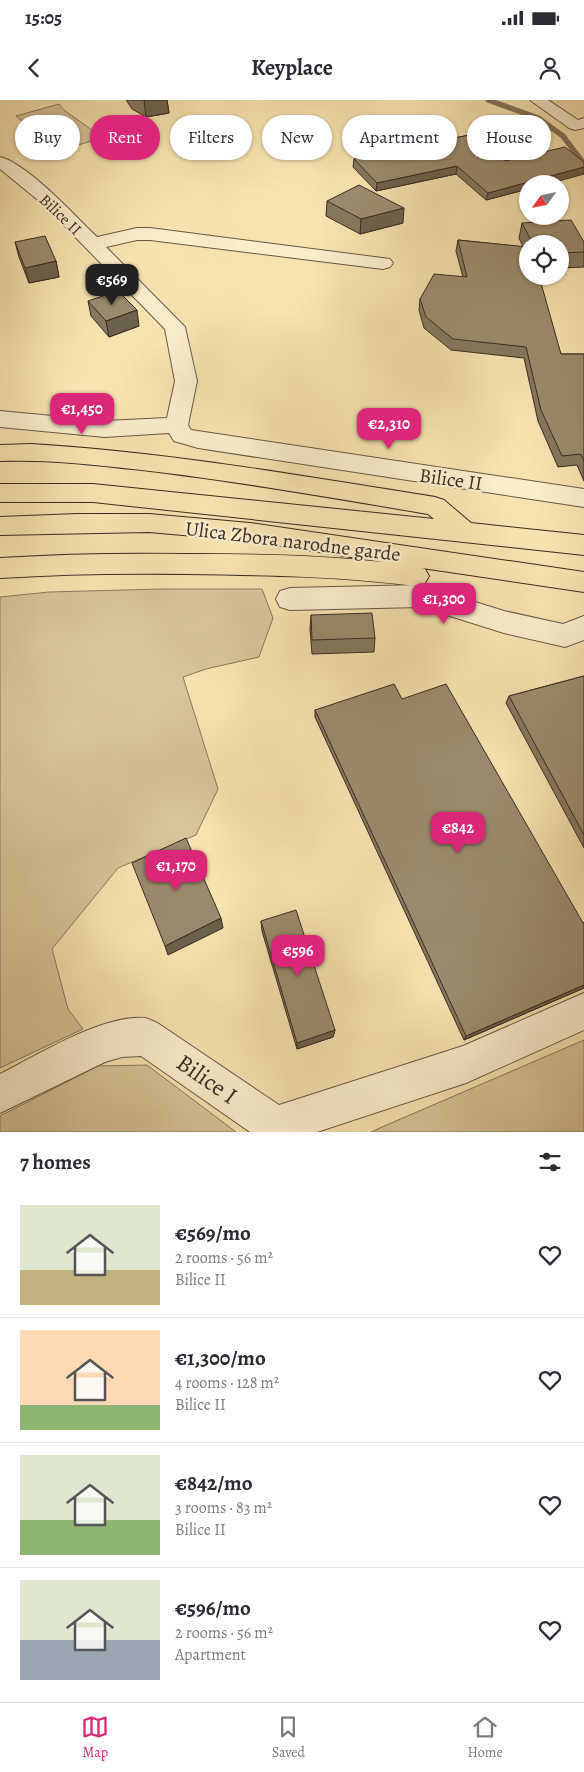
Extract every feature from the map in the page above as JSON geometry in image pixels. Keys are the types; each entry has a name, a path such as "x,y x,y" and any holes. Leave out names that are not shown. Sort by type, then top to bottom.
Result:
{"highway":[{"path":"0,453 31,452 94,456 211,470 435,506 464,532"},
{"name":"Ulica Zbora narodne garde","path":"0,494 92,493 582,545"},
{"name":"Ulica Zbora narodne garde","path":"0,526 149,523 250,532 582,582"},
{"path":"0,568 86,563 276,564 380,571 495,587 582,582"}],"street":[{"path":"538,100 575,125 584,123"},
{"name":"Bilice II","path":"0,162 16,172 50,201 175,327 186,381 177,425 182,435 198,440 584,498"},
{"path":"92,244 137,234 150,234 383,263"},
{"path":"0,419 105,429 177,425"},
{"path":"94,456 105,429"},
{"path":"290,598 420,596 504,622 565,636 584,627"},
{"name":"Bilice I","path":"0,1094 99,1045 122,1038 146,1037 275,1126 466,1064 584,1011"}],"shaded area":[{"path":"59,104 71,115 20,115"},
{"path":"80,121 90,129 90,142 80,144"},
{"path":"262,589 273,618 259,657 206,669 183,677 218,789 196,835 118,868 52,949 68,1009 83,1029 0,1068 0,597 49,592"},
{"path":"584,1040 584,1132 371,1132 382,1127"},
{"path":"147,1065 236,1132 0,1132 0,1116 98,1066"}],"building":[{"path":"467,135 467,160 551,160 551,150 565,147 584,162 584,167 554,175 519,175 519,185 488,193 457,166 377,183 355,160 457,160 457,138"},
{"path":"359,185 404,208 361,219 327,201"},
{"path":"569,220 571,220 584,242 584,252 569,253 569,235 528,235 523,225 569,225"},
{"path":"45,236 56,261 25,268 15,242"},
{"path":"458,240 519,246 519,285 542,285 561,354 584,354 584,461 581,454 562,456 541,410 526,347 453,339 426,317 420,299 434,274 467,277"},
{"path":"118,291 137,310 106,321 88,301"},
{"path":"372,613 375,638 312,640 311,615"},
{"path":"584,676 584,835 509,696"},
{"path":"394,684 402,699 446,684 584,922 584,985 466,1036 315,710"},
{"path":"186,838 221,918 165,946 132,863"},
{"path":"296,910 335,1030 297,1043 261,921"}],"waterway":[{"path":"488,100 538,118 563,136 584,164"}]}
